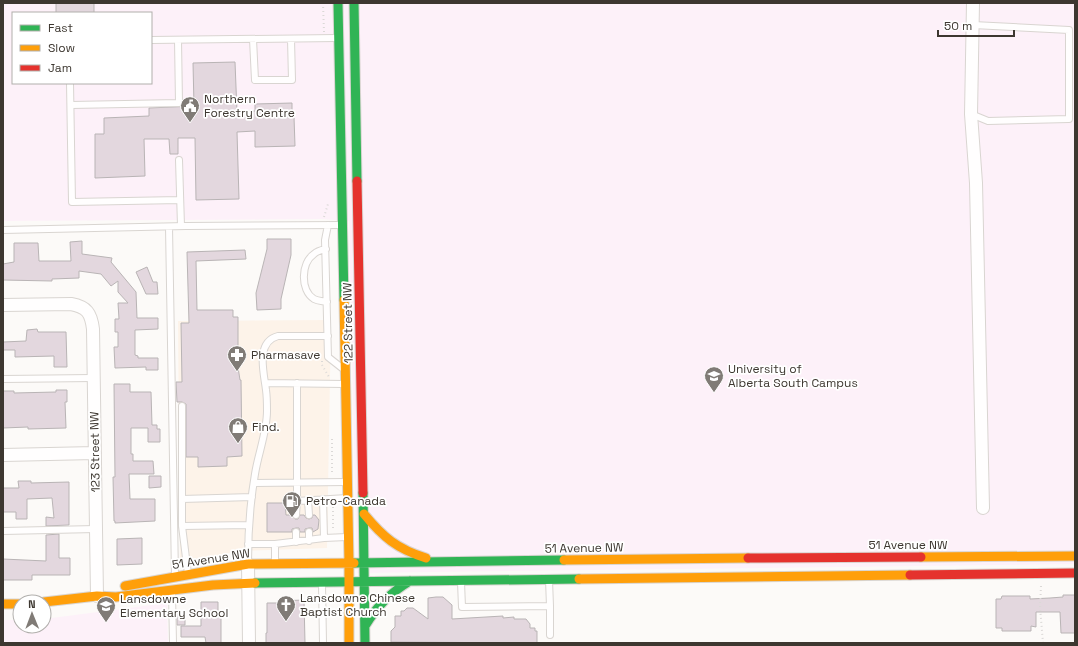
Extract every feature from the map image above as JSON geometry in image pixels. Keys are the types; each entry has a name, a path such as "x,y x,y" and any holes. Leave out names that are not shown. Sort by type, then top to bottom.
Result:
{"main road":[{"name":"122 Street NW","path":"338,3 349,567 349,643"},
{"name":"122 Street NW","path":"354,3 365,563 365,643"},
{"path":"364,514 384,537 398,548 438,562"},
{"name":"51 Avenue NW","path":"365,563 1075,556"},
{"path":"323,576 333,582 348,582 386,572 464,565 481,561"},
{"path":"323,576 365,563"},
{"name":"51 Avenue NW","path":"97,596 116,588 174,576 248,564 349,567"},
{"path":"365,578 410,581 1075,573"},
{"name":"51 Avenue NW","path":"52,601 97,596 116,597 214,585 281,583 299,577 323,576"},
{"path":"365,627 375,609 386,597 410,581"}],"street":[{"path":"973,3 971,114 976,183 983,508"},
{"name":"123 Street NW","path":"3,305 71,304 86,310 91,318 93,329 97,596"},
{"path":"3,455 94,453"},
{"path":"248,564 249,643"}],"lane":[{"path":"971,114 988,121 1072,119 1069,30 973,25"},
{"path":"152,40 339,38"},
{"path":"253,39 255,80 292,80 291,39"},
{"path":"71,105 180,102 178,40"},
{"path":"70,84 72,202 180,200"},
{"path":"179,160 181,226"},
{"path":"325,225 328,357 345,370"},
{"path":"3,230 169,226 342,225"},
{"path":"169,226 174,576"},
{"path":"326,249 313,254 308,259 304,269 305,283 309,293 315,299 327,302"},
{"path":"248,564 249,525 252,497 267,414 263,360 265,346 272,338 278,336 328,336"},
{"path":"3,379 93,378"},
{"path":"265,383 345,384"},
{"path":"296,515 297,383"},
{"path":"182,406 182,526 188,574"},
{"path":"254,483 347,482"},
{"path":"182,499 252,497"},
{"path":"297,501 347,498"},
{"path":"308,500 309,515"},
{"path":"323,500 324,538"},
{"path":"182,526 249,525"},
{"path":"3,531 96,529"},
{"path":"296,532 296,542"},
{"path":"309,532 309,541"},
{"path":"248,544 274,544 324,538 348,537"},
{"path":"274,544 276,564"},
{"path":"323,576 323,643"},
{"path":"461,580 462,607 550,606"},
{"path":"549,580 550,635"},
{"path":"172,590 173,643"}],"path":[{"path":"325,225 328,206"},
{"path":"322,358 322,365 331,380 331,384"},
{"path":"332,438 333,482"},
{"path":"333,499 333,538"},
{"path":"1041,581 1040,607 1043,643"},
{"path":"333,582 335,605"}],"shaded area":[{"name":"University of Alberta South Campus","path":"3,3 1075,3 1075,564 357,573 349,221 321,219 3,221"},
{"path":"331,320 327,548 238,551 180,564 178,321"},
{"name":"Lansdowne Elementary School","path":"167,603 168,643 3,643 3,620 12,620 12,634 52,634 52,618"}],"building":[{"path":"56,3 94,3 94,12 56,12"},
{"path":"235,62 237,112 255,111 255,104 292,103 295,146 255,147 255,131 237,132 239,199 196,200 195,138 178,138 178,154 170,154 169,139 144,139 145,176 95,178 95,134 104,134 104,118 149,116 149,108 194,106 193,63"},
{"path":"267,239 291,239 291,255 281,299 281,309 257,310 256,293 267,249"},
{"path":"82,241 82,254 112,258 111,262 136,292 137,318 158,318 158,329 135,330 135,355 138,356 138,358 158,358 158,370 146,370 146,367 115,368 114,347 118,347 118,332 115,332 115,319 119,319 118,303 128,303 118,292 118,281 111,286 101,274 79,271 79,278 52,279 52,281 3,280 3,264 14,262 14,243 38,243 39,261 71,261 70,242"},
{"path":"245,250 246,259 196,261 197,310 233,310 233,317 238,317 238,367 241,380 242,456 227,457 227,466 198,467 198,457 186,457 186,404 177,402 176,382 182,382 181,323 189,323 187,252"},
{"path":"147,267 153,282 157,282 158,294 146,294 136,272"},
{"path":"37,329 38,332 66,332 67,367 54,367 54,356 15,357 15,350 3,350 3,342 26,341 27,330"},
{"path":"114,384 130,384 130,392 151,392 152,425 157,425 157,429 160,429 160,442 148,442 148,428 131,428 131,454 133,454 133,461 153,461 154,474 129,474 130,499 155,499 155,521 115,523 114,521"},
{"path":"56,390 67,390 67,402 65,402 66,428 3,428 3,391 14,391 14,393 56,392"},
{"path":"149,476 161,476 161,487 149,488"},
{"path":"18,481 31,481 31,483 69,482 69,525 46,526 46,517 54,518 52,498 27,499 27,519 16,519 16,512 3,512 3,488 19,488"},
{"name":"Petro-Canada","path":"267,503 285,503 286,515 292,515 295,519 298,519 300,515 304,515 309,519 315,515 319,520 318,529 313,532 312,528 305,529 305,532 300,532 299,528 296,528 292,529 292,532 267,532"},
{"path":"59,534 59,558 70,558 70,575 32,575 32,580 3,580 3,559 46,561 46,535"},
{"path":"142,538 142,564 117,565 117,539"},
{"path":"1063,595 1075,595 1075,633 1061,633 1060,612 1036,612 1036,627 1031,626 1031,631 1002,631 1002,628 996,628 996,599 1001,599 1002,596 1030,596 1030,599 1063,597"},
{"path":"443,597 452,605 452,619 503,616 503,618 514,617 514,619 526,619 530,624 530,628 535,628 535,631 537,631 537,643 391,642 391,631 395,627 395,616 401,616 401,611 404,611 407,608 413,608 428,619 428,598"},
{"name":"Lansdowne Chinese Baptist Church","path":"304,600 305,643 266,643 267,603"},
{"path":"201,602 218,602 218,611 221,611 221,643 206,643 205,637 181,637 181,626 201,626"},
{"path":"177,612 185,612 185,625 177,625"}],"traffic: fast":[{"path":"338,3 344,300"},
{"path":"354,3 357,181"},
{"path":"363,493 365,643"},
{"path":"354,563 564,560"},
{"path":"255,583 579,579"},
{"path":"365,626 384,600 410,581"}],"traffic: slow":[{"path":"344,300 349,643"},
{"path":"364,514 384,536 391,541 407,551 426,558"},
{"path":"921,557 1075,556"},
{"path":"564,560 748,558"},
{"path":"125,586 248,564 354,563"},
{"path":"579,579 910,575"},
{"path":"52,601 97,596 116,597 213,585 255,583"},
{"path":"3,604 12,604"}],"traffic: jam":[{"path":"357,181 363,493"},
{"path":"748,558 921,557"},
{"path":"910,575 1075,573"}],"place":[{"name":"Northern Forestry Centre","path":"190,123"},
{"name":"Pharmasave","path":"237,372"},
{"name":"University of Alberta South Campus","path":"714,393"},
{"name":"Find.","path":"238,444"},
{"name":"Petro-Canada","path":"292,518"},
{"name":"Lansdowne Chinese Baptist Church","path":"286,622"},
{"name":"Lansdowne Elementary School","path":"106,623"}]}
